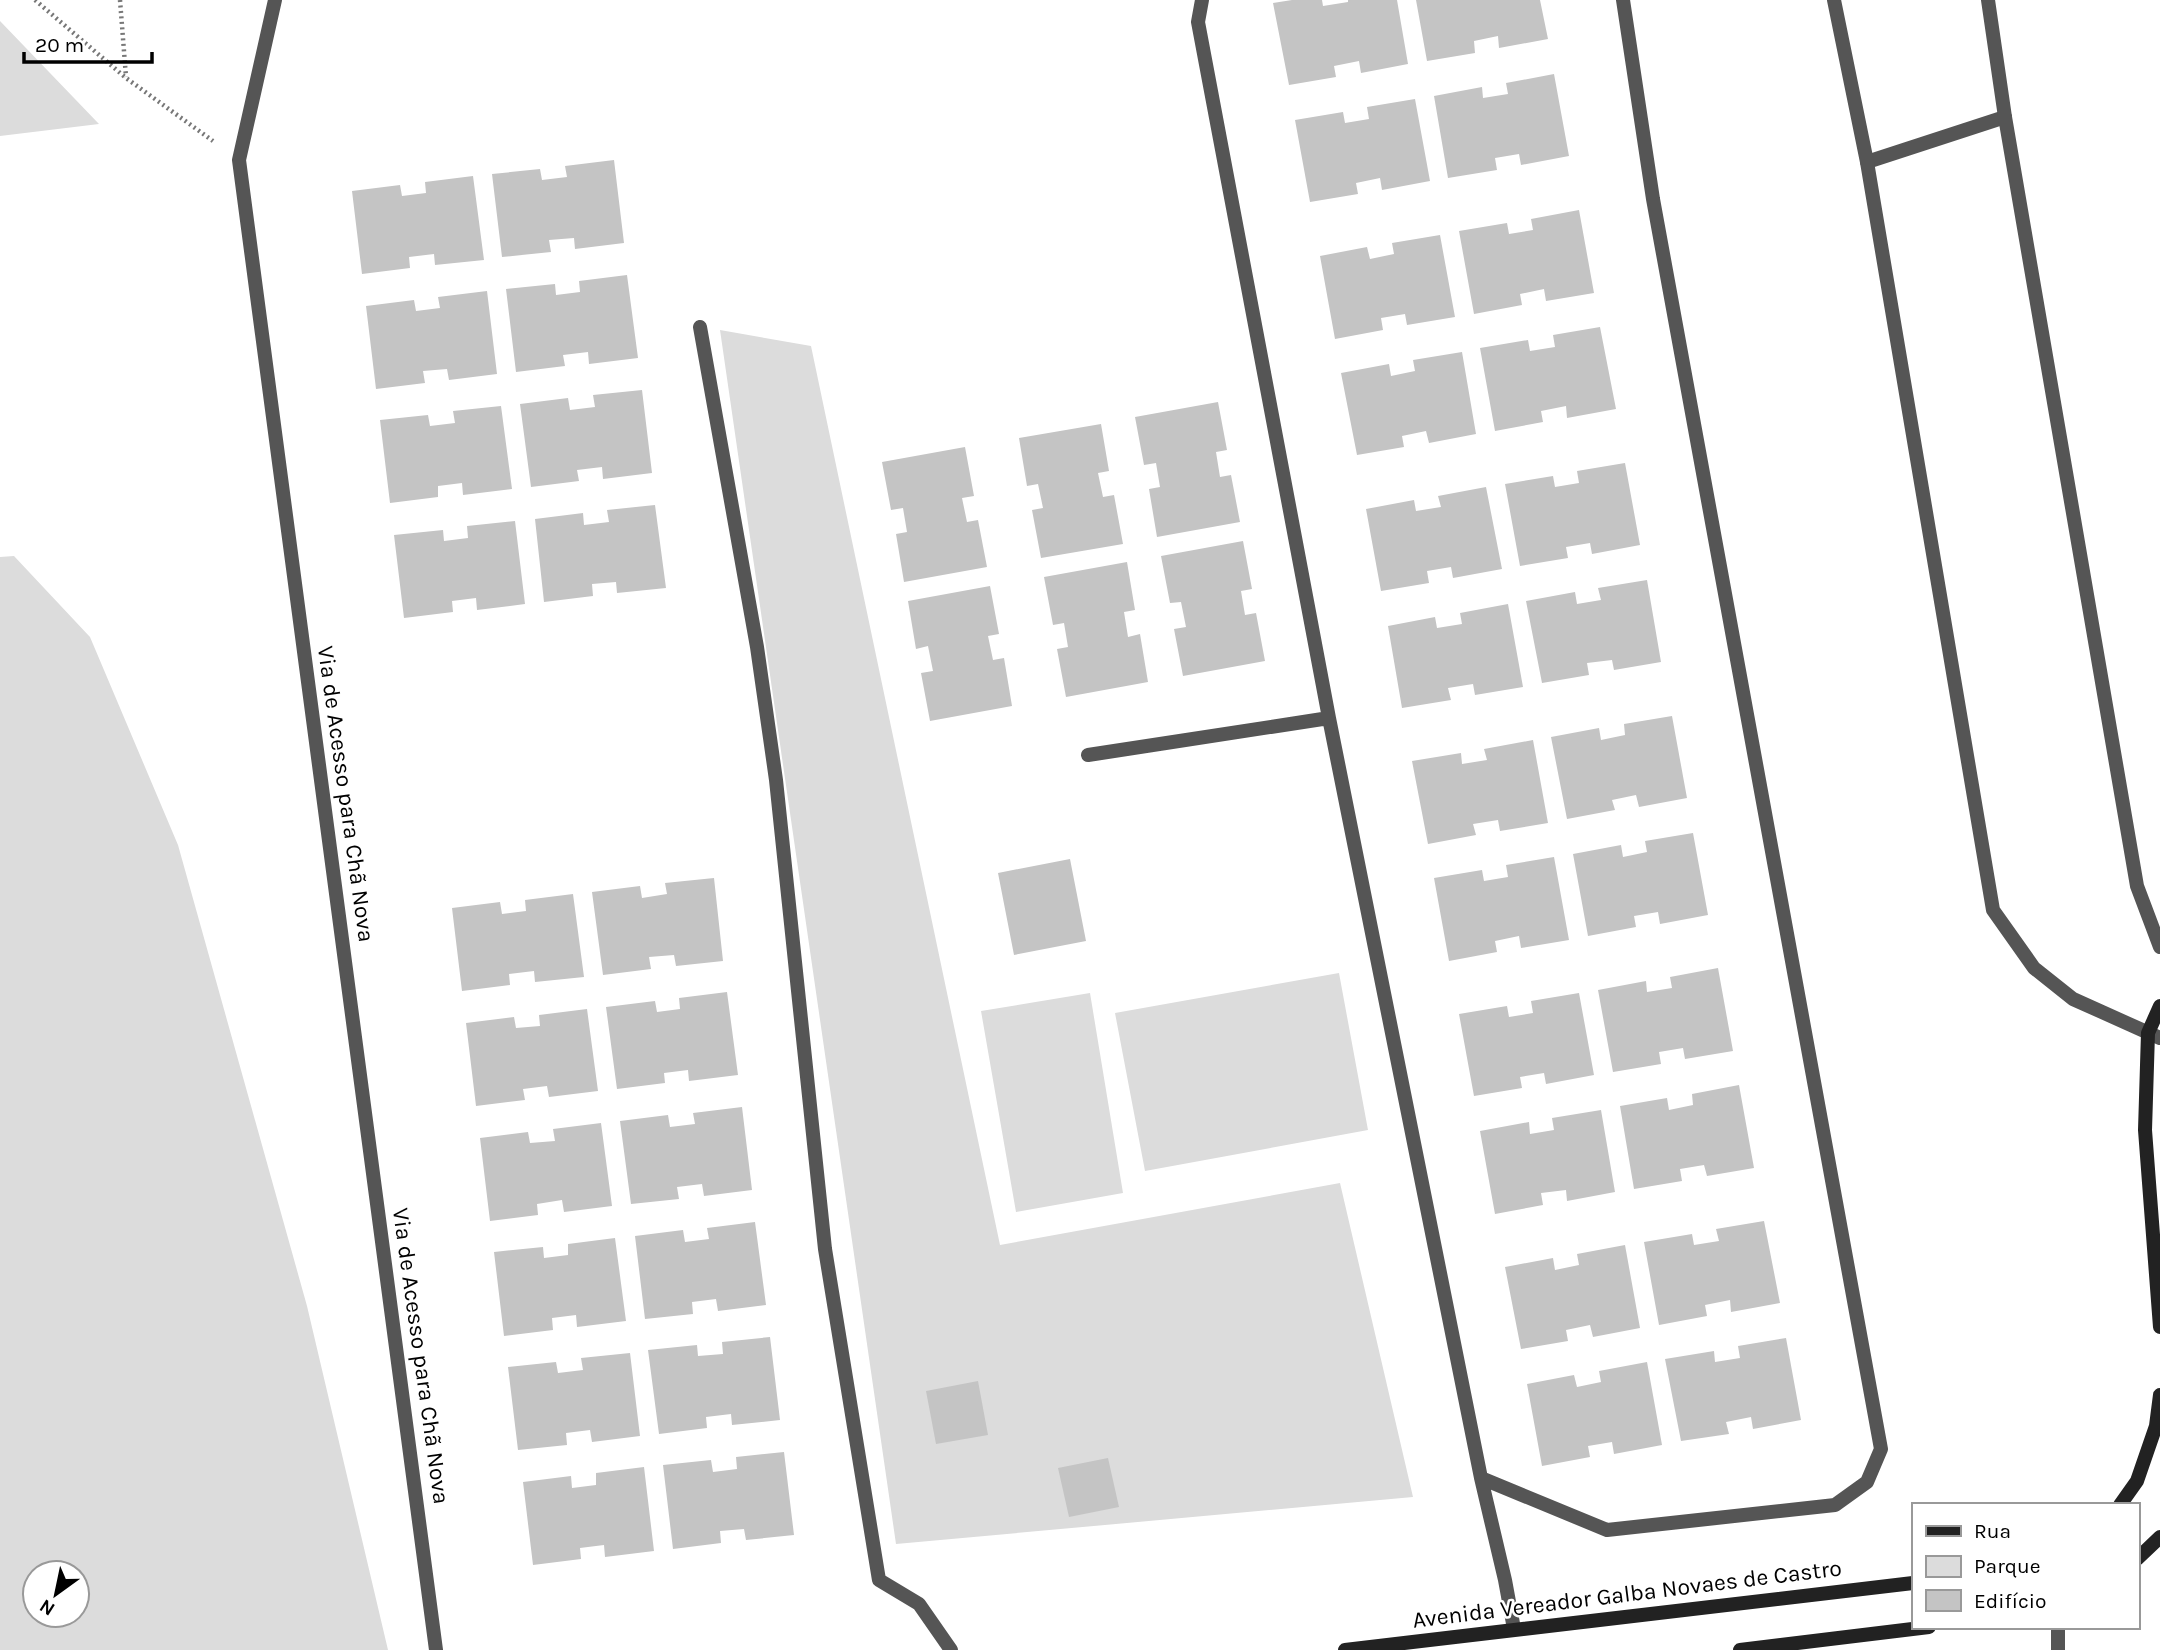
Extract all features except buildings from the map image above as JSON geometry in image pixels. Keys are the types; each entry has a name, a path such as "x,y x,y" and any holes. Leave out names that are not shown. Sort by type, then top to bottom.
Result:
{"street":[{"path":"239,160 275,0"},
{"path":"1202,0 1198,22 1329,718 1481,1478 1506,1580 1514,1629"},
{"path":"1481,1478 1607,1530 1835,1505 1867,1482 1881,1449 1653,199 1623,0"},
{"path":"1834,0 1867,162 1993,911 2034,968 2073,999 2154,1036"},
{"path":"1988,0 2137,887 2160,947"},
{"path":"1867,162 2006,117"},
{"name":"Via de Acesso para Chã Nova","path":"239,160 436,1650"},
{"path":"700,327 757,647 776,780 825,1249 879,1580 919,1604 951,1650"},
{"path":"1088,755 1329,718"},
{"path":"2160,1006 2154,1036 2145,1130 2160,1327"},
{"path":"2121,1503 2137,1481 2156,1426 2160,1395"},
{"path":"2139,1557 2160,1536"},
{"name":"Avenida Vereador Galba Novaes de Castro","path":"1345,1650 1912,1583"},
{"path":"1740,1650 1913,1629"},
{"path":"2058,1629 2058,1650"}],"path":[{"path":"35,0 126,78 239,160"},
{"path":"120,0 126,78"}],"green space":[{"path":"0,21 99,124 0,136"},
{"path":"720,330 811,346 1000,1245 1340,1183 1413,1497 896,1544"},
{"path":"14,556 90,637 178,845 307,1306 388,1650 0,1650 0,557"},
{"path":"1339,973 1368,1130 1145,1171 1115,1013"},
{"path":"1090,993 1123,1193 1016,1212 981,1011"}]}
